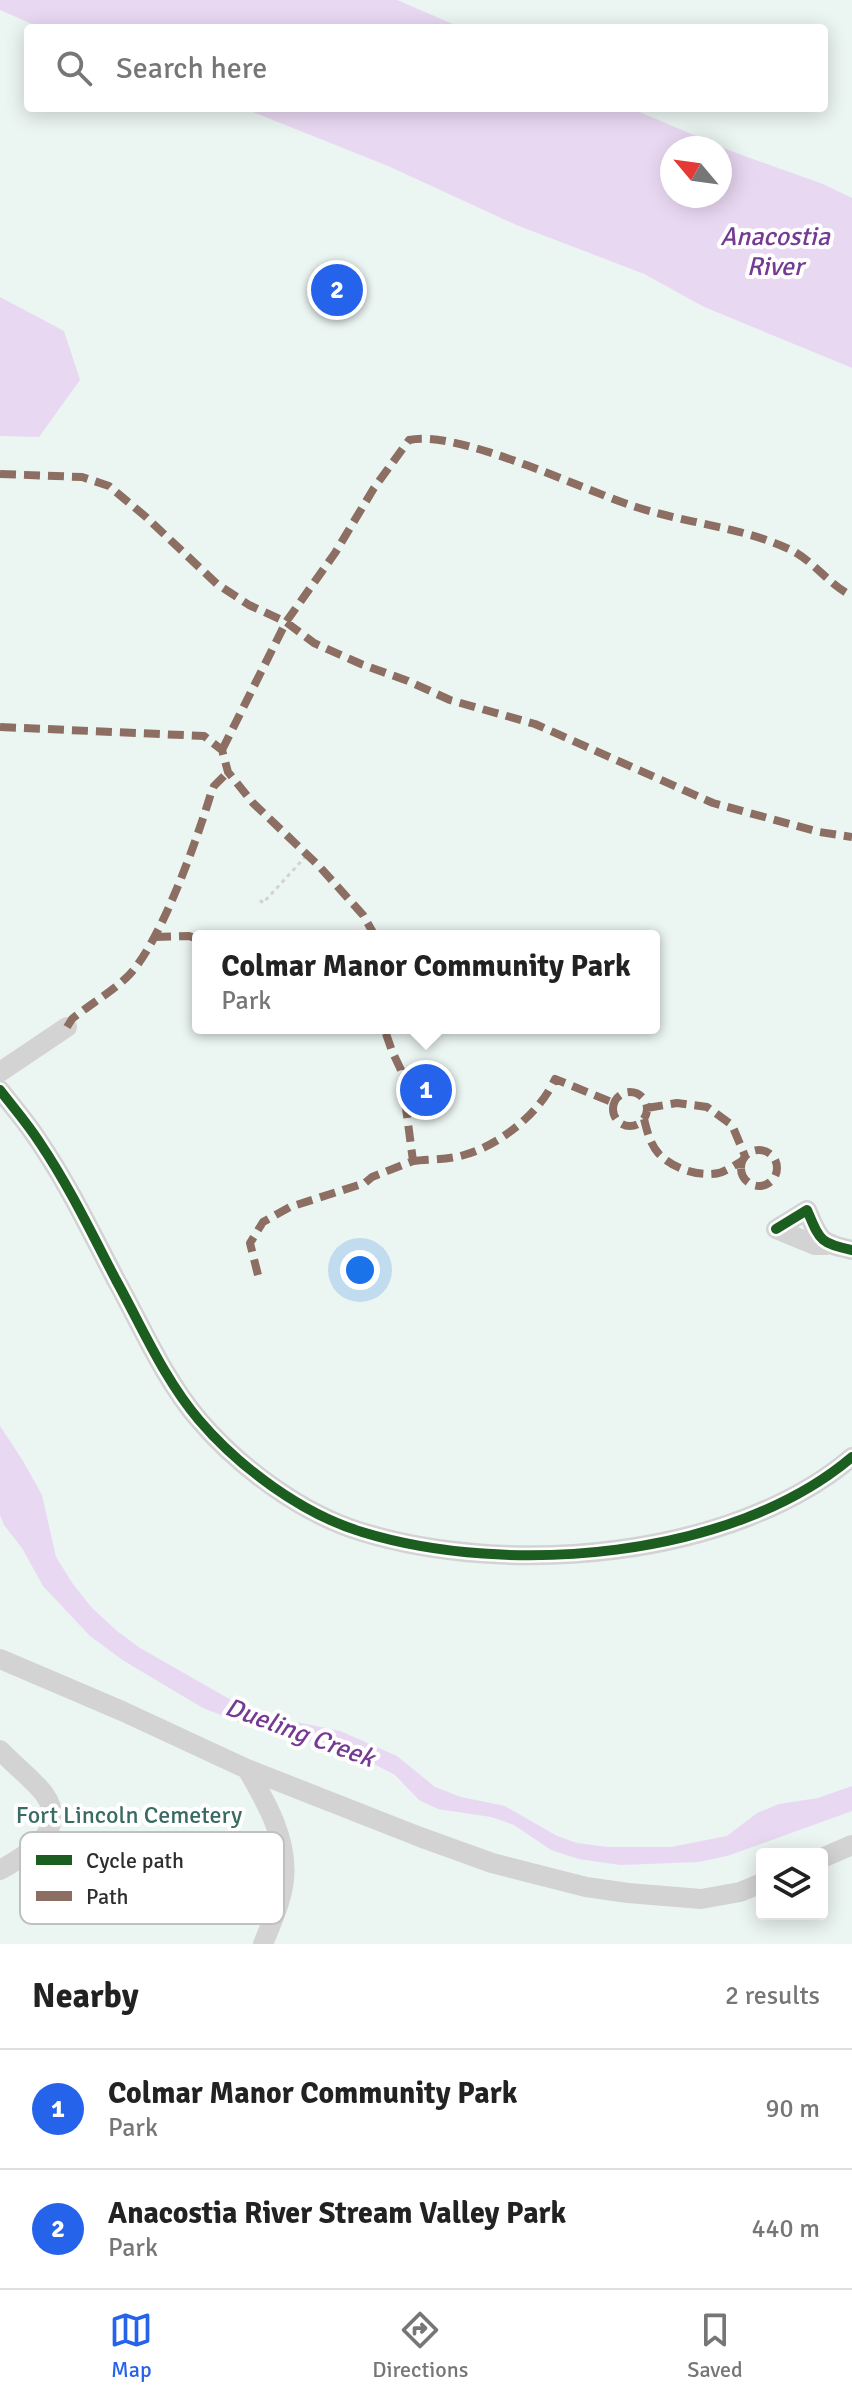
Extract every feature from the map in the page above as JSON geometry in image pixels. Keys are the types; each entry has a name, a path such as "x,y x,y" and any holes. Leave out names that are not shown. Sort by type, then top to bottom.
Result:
{"street":[{"path":"0,1072 67,1027"},
{"path":"0,1090 40,1142 187,1406 259,1477 324,1516 360,1532 440,1549 491,1555 564,1555 656,1543 741,1520 779,1504 836,1471 852,1457"},
{"path":"827,1245 852,1250"},
{"path":"0,1659 247,1769 492,1863 586,1887 628,1893 701,1899 740,1892 756,1885"},
{"path":"0,1750 44,1794 52,1812 47,1832"},
{"path":"247,1769 278,1832"},
{"path":"828,1855 852,1845"},
{"path":"284,1851 284,1881"},
{"path":"0,1870 20,1859"},
{"path":"263,1944 270,1924"}],"path":[{"path":"260,900 263,903 307,855"}],"green space":[{"name":"Fort Lincoln Cemetery","path":"0,0 852,0 852,255 732,201 732,136 660,136 660,145 533,112 828,112 828,24 24,24 24,112 412,112 395,169 516,225 644,274 704,307 852,368 852,1944 0,1944"}],"water":[{"path":"0,0 397,0 453,24 32,24 0,10"},
{"name":"Anacostia River","path":"253,112 639,112 696,136 660,136 660,208 732,208 732,151 823,184 852,198 852,368 704,307 644,274 516,225 388,166"},
{"path":"0,297 64,331 80,380 39,437 0,436"},
{"name":"Dueling Creek","path":"0,1426 42,1495 56,1557 92,1608 140,1648 240,1705 277,1718 340,1731 397,1756 435,1787 461,1797 505,1806 557,1836 577,1843 607,1847 671,1847 727,1836 757,1813 779,1804 818,1798 852,1786 852,1811 727,1856 699,1862 620,1865 579,1859 551,1850 514,1825 491,1817 438,1809 419,1800 395,1775 351,1752 244,1724 203,1708 124,1661 90,1636 43,1586 0,1515"}],"marked path":[{"path":"222,750 286,622 409,440 430,439 486,451 630,505 770,541 798,554 852,596"},
{"path":"0,474 82,477 109,486 217,584 249,605 286,622 314,643 361,664 450,700 535,724 713,803 819,832 852,837"},
{"path":"0,727 204,736 222,750 228,772 253,803 319,866 363,915 372,930"},
{"path":"67,1027 72,1019 126,978 139,963 176,891 214,786 228,772"},
{"path":"155,937 192,937"},
{"path":"258,1275 250,1243 263,1222 290,1207 365,1183 372,1177 413,1161 401,1070 386,1034"},
{"path":"413,1161 458,1157 505,1136 540,1104 555,1079 614,1103"},
{"path":"630,1092 642,1097 647,1109 642,1121 630,1126 618,1121 613,1109 618,1097 630,1092"},
{"path":"647,1108 677,1103 707,1107 732,1125 745,1156"},
{"path":"644,1119 656,1150 679,1168 711,1174 722,1172 742,1161"},
{"path":"759,1150 772,1155 777,1168 772,1181 759,1186 746,1181 741,1168 746,1155 759,1150"}],"cycle path":[{"path":"0,1090 61,1176 154,1352 186,1404 215,1438 252,1471 295,1501 339,1524 420,1546 483,1554 550,1555 617,1550 683,1537 745,1518 802,1491 852,1457"},
{"path":"776,1229 807,1210 822,1239 852,1250"}],"place":[{"name":"Anacostia River Stream Valley Park","path":"337,290"},
{"name":"Colmar Manor Community Park","path":"426,1090"}]}
